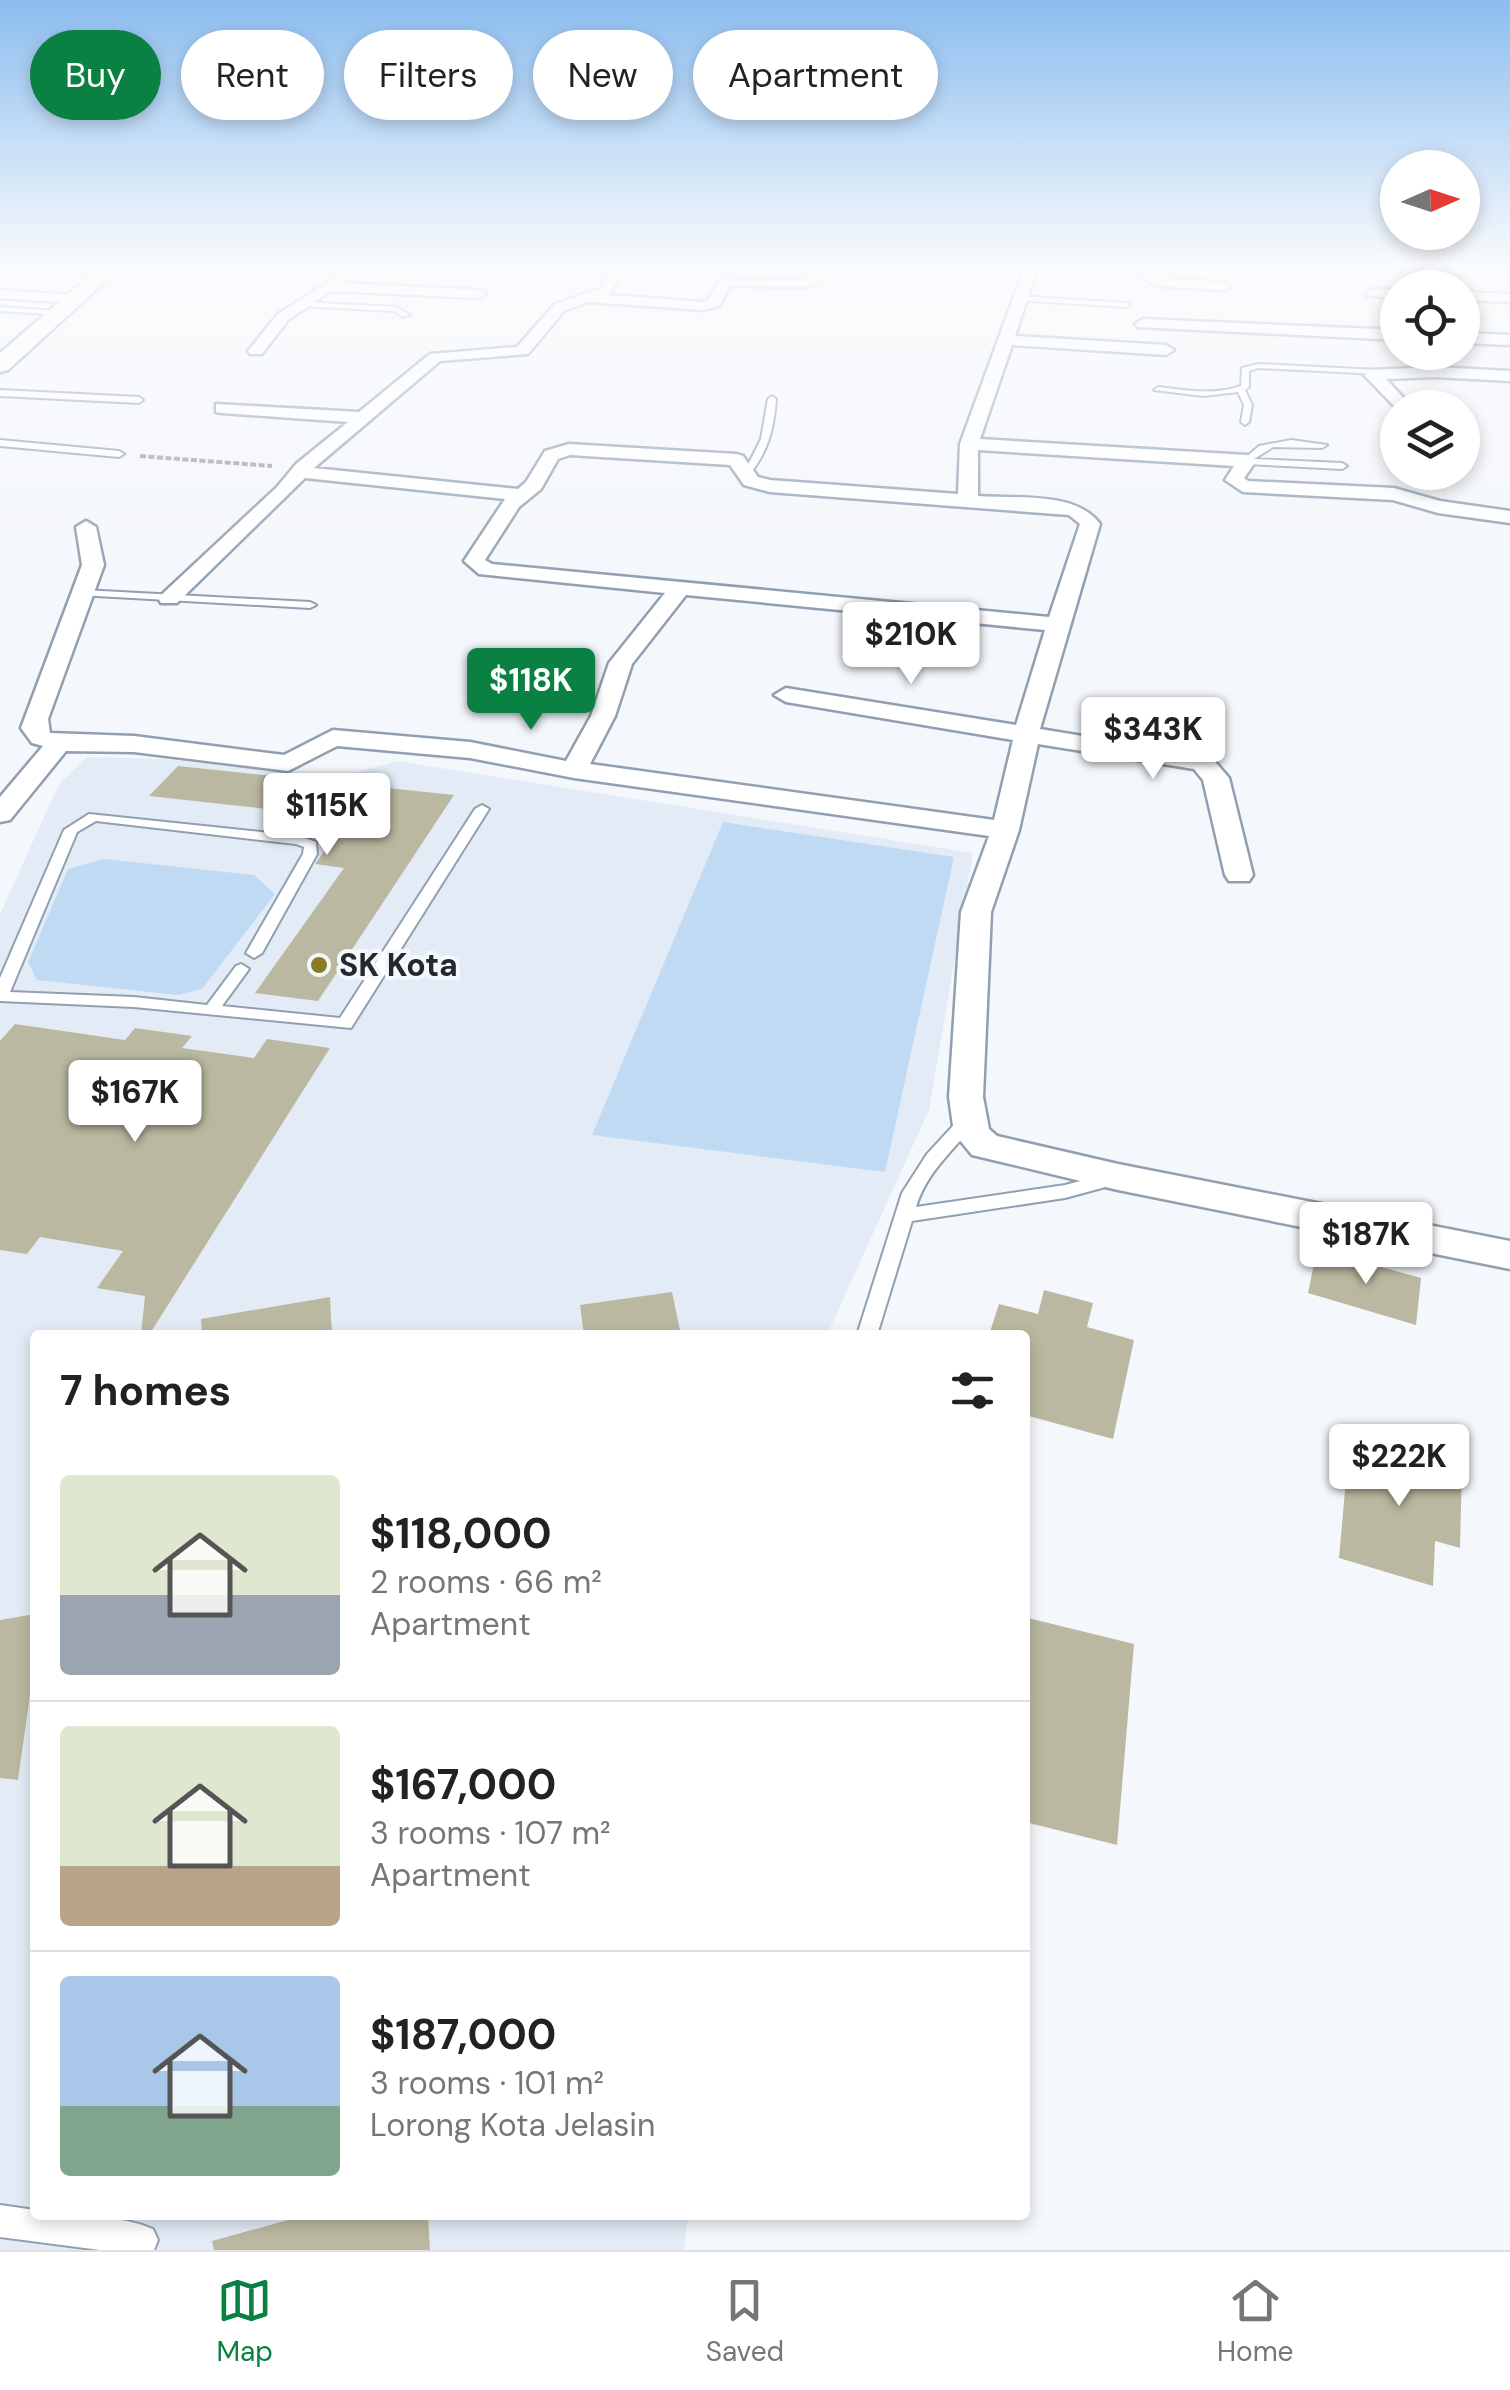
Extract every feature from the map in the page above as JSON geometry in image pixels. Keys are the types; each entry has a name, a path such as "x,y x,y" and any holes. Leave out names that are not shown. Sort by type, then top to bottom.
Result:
{"street":[{"path":"169,598 284,491 301,470 420,371"},
{"path":"968,501 970,444 995,371"},
{"path":"1385,390 1372,379 1378,372 1510,376"},
{"path":"222,408 367,418"},
{"path":"970,444 1248,461"},
{"path":"1056,624 678,591 486,570 474,561 512,504 534,485 552,455 568,448 725,458 742,464 751,481 770,486 1058,506 1082,513 1089,519 1056,624 1005,830 976,912 966,1096 972,1134 985,1146 1118,1177 1510,1255"},
{"path":"1248,461 1234,480 1236,484 1394,494 1438,507 1510,516"},
{"path":"301,470 522,495"},
{"path":"86,527 94,548 94,565 34,728 41,738 59,743 150,746 288,764 303,758 324,740 342,738 470,750 574,770 1005,830"},
{"path":"574,770 603,716 621,663 678,591"},
{"path":"786,696 1202,763 1216,778 1239,876"},
{"path":"0,814 59,743"}],"lane":[{"path":"1158,390 1214,394 1240,390 1246,387 1245,371"},
{"path":"1358,371 1378,372"},
{"path":"1240,390 1248,404 1245,422"},
{"path":"0,393 139,400"},
{"path":"746,473 758,460 770,428 772,399"},
{"path":"0,443 118,454"},
{"path":"1322,445 1272,444 1255,450 1248,461 1342,466"},
{"path":"83,594 310,606"},
{"path":"254,952 310,854 311,845 299,840 94,817 71,830 0,996 212,1008 345,1024 482,808"},
{"path":"212,1008 241,970"},
{"path":"869,1330 911,1193 933,1158 969,1118"},
{"path":"904,1216 959,1204 1050,1197 1118,1177"},
{"path":"0,2220 142,2240"}],"path":[{"path":"118,454 301,470"}],"shaded area":[{"path":"87,757 160,759 339,777 397,761 973,853 929,1110 829,1330 30,1330 30,2220 687,2220 684,2250 0,2250 0,914 59,784"},
{"path":"723,822 954,857 885,1172 592,1135"},
{"path":"104,859 254,875 275,894 202,989 178,995 37,980 28,962 68,869"}],"building":[{"path":"178,766 454,795 318,1001 255,993 344,868 315,864 348,818 149,796"},
{"path":"15,1024 125,1040 135,1028 192,1036 182,1048 254,1058 267,1039 330,1048 152,1330 142,1330 145,1296 97,1288 123,1251 40,1237 27,1254 0,1250 0,1041"},
{"path":"1317,1249 1421,1278 1416,1325 1308,1293"},
{"path":"1044,1290 1093,1303 1087,1327 1134,1340 1113,1439 1030,1416 1030,1330 991,1330 999,1304 1038,1314"},
{"path":"672,1292 680,1330 583,1330 580,1305"},
{"path":"330,1297 332,1330 202,1330 201,1319"},
{"path":"1350,1435 1462,1465 1460,1548 1435,1541 1433,1586 1339,1558"},
{"path":"30,1615 30,1695 18,1780 0,1778 0,1620"},
{"path":"1030,1618 1134,1644 1117,1845 1030,1823"},
{"path":"288,2220 428,2220 430,2250 214,2250 212,2241"}],"place":[{"name":"SK Kota","path":"319,965"}]}
